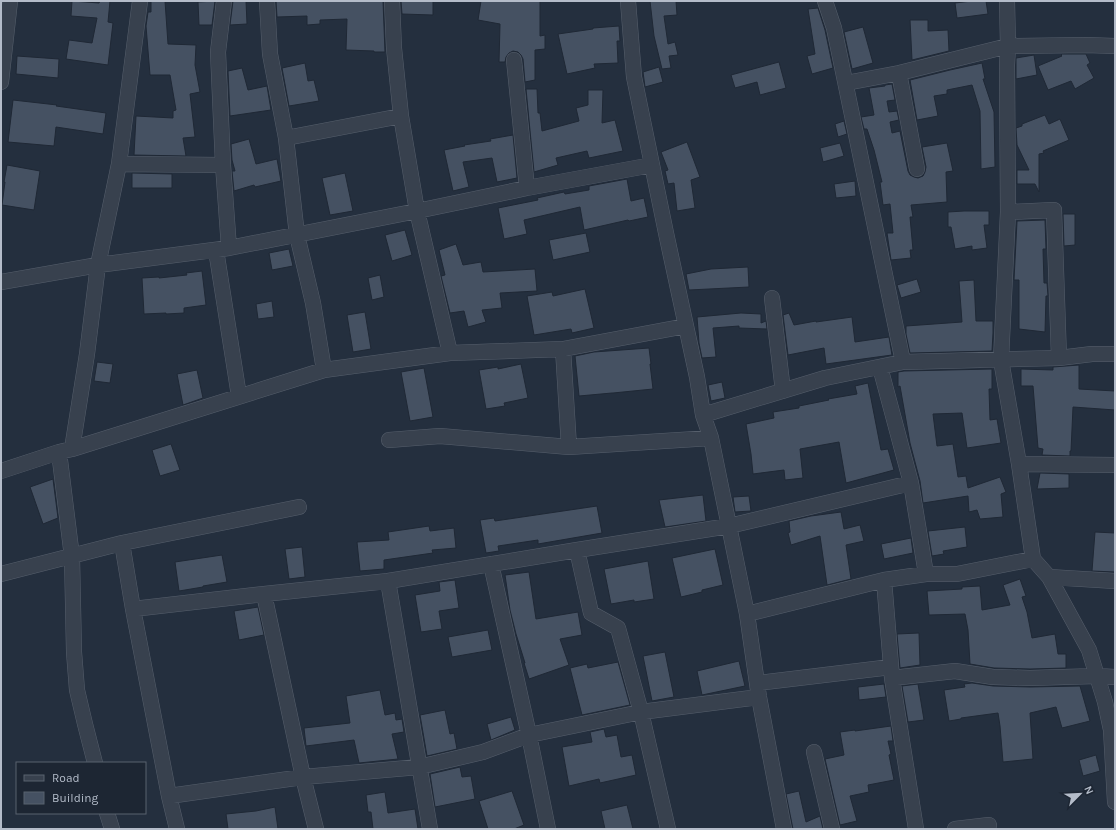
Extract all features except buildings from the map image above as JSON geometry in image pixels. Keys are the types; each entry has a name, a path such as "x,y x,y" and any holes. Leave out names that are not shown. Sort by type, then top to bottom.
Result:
{"street":[{"path":"1,82 10,1"},
{"path":"95,762 84,724 77,690 74,652 72,557 65,450 87,354 98,265 119,164 140,1"},
{"path":"224,1 218,52 223,165 222,249 239,396"},
{"path":"267,1 270,54 286,138 297,235 313,303 324,370"},
{"path":"392,1 394,48 401,116 417,212 450,353"},
{"path":"628,1 634,77 697,377 703,415 711,438 729,526 784,829"},
{"path":"825,1 834,28 846,83 903,362"},
{"path":"1007,1 1008,212 1001,360 1019,464 1033,559 1049,577 1089,650 1105,702 1111,730 1115,802"},
{"path":"846,83 899,73 1008,46 1086,44 1115,46"},
{"path":"514,60 527,188"},
{"path":"899,73 917,169"},
{"path":"286,138 401,116"},
{"path":"119,164 223,165"},
{"path":"1,282 98,265 222,249 417,212 527,188 652,165"},
{"path":"1008,212 1054,210 1059,358"},
{"path":"772,298 783,391"},
{"path":"1,471 324,370 450,353 563,349 686,326"},
{"path":"563,349 569,447"},
{"path":"703,415 825,378 903,362 1059,358 1092,354 1115,354"},
{"path":"880,367 911,483 926,574"},
{"path":"389,440 440,436 569,447 711,438"},
{"path":"1019,464 1115,465"},
{"path":"133,609 388,581 729,526 911,483"},
{"path":"1,574 122,543 299,507"},
{"path":"122,543 133,609 169,796 177,829"},
{"path":"577,550 592,613 618,628 641,712 668,829"},
{"path":"746,614 884,580 926,574 957,574 1033,559"},
{"path":"491,564 529,734 548,829"},
{"path":"1049,577 1115,581"},
{"path":"884,580 891,673 916,829"},
{"path":"388,581 430,829"},
{"path":"264,594 303,776 316,829"},
{"path":"169,796 303,776 419,767 483,752 529,734 758,690 891,673 955,671 972,675 1000,678 1115,677"},
{"path":"814,752 832,829"},
{"path":"107,814 112,829"},
{"path":"956,829 989,825"}]}
